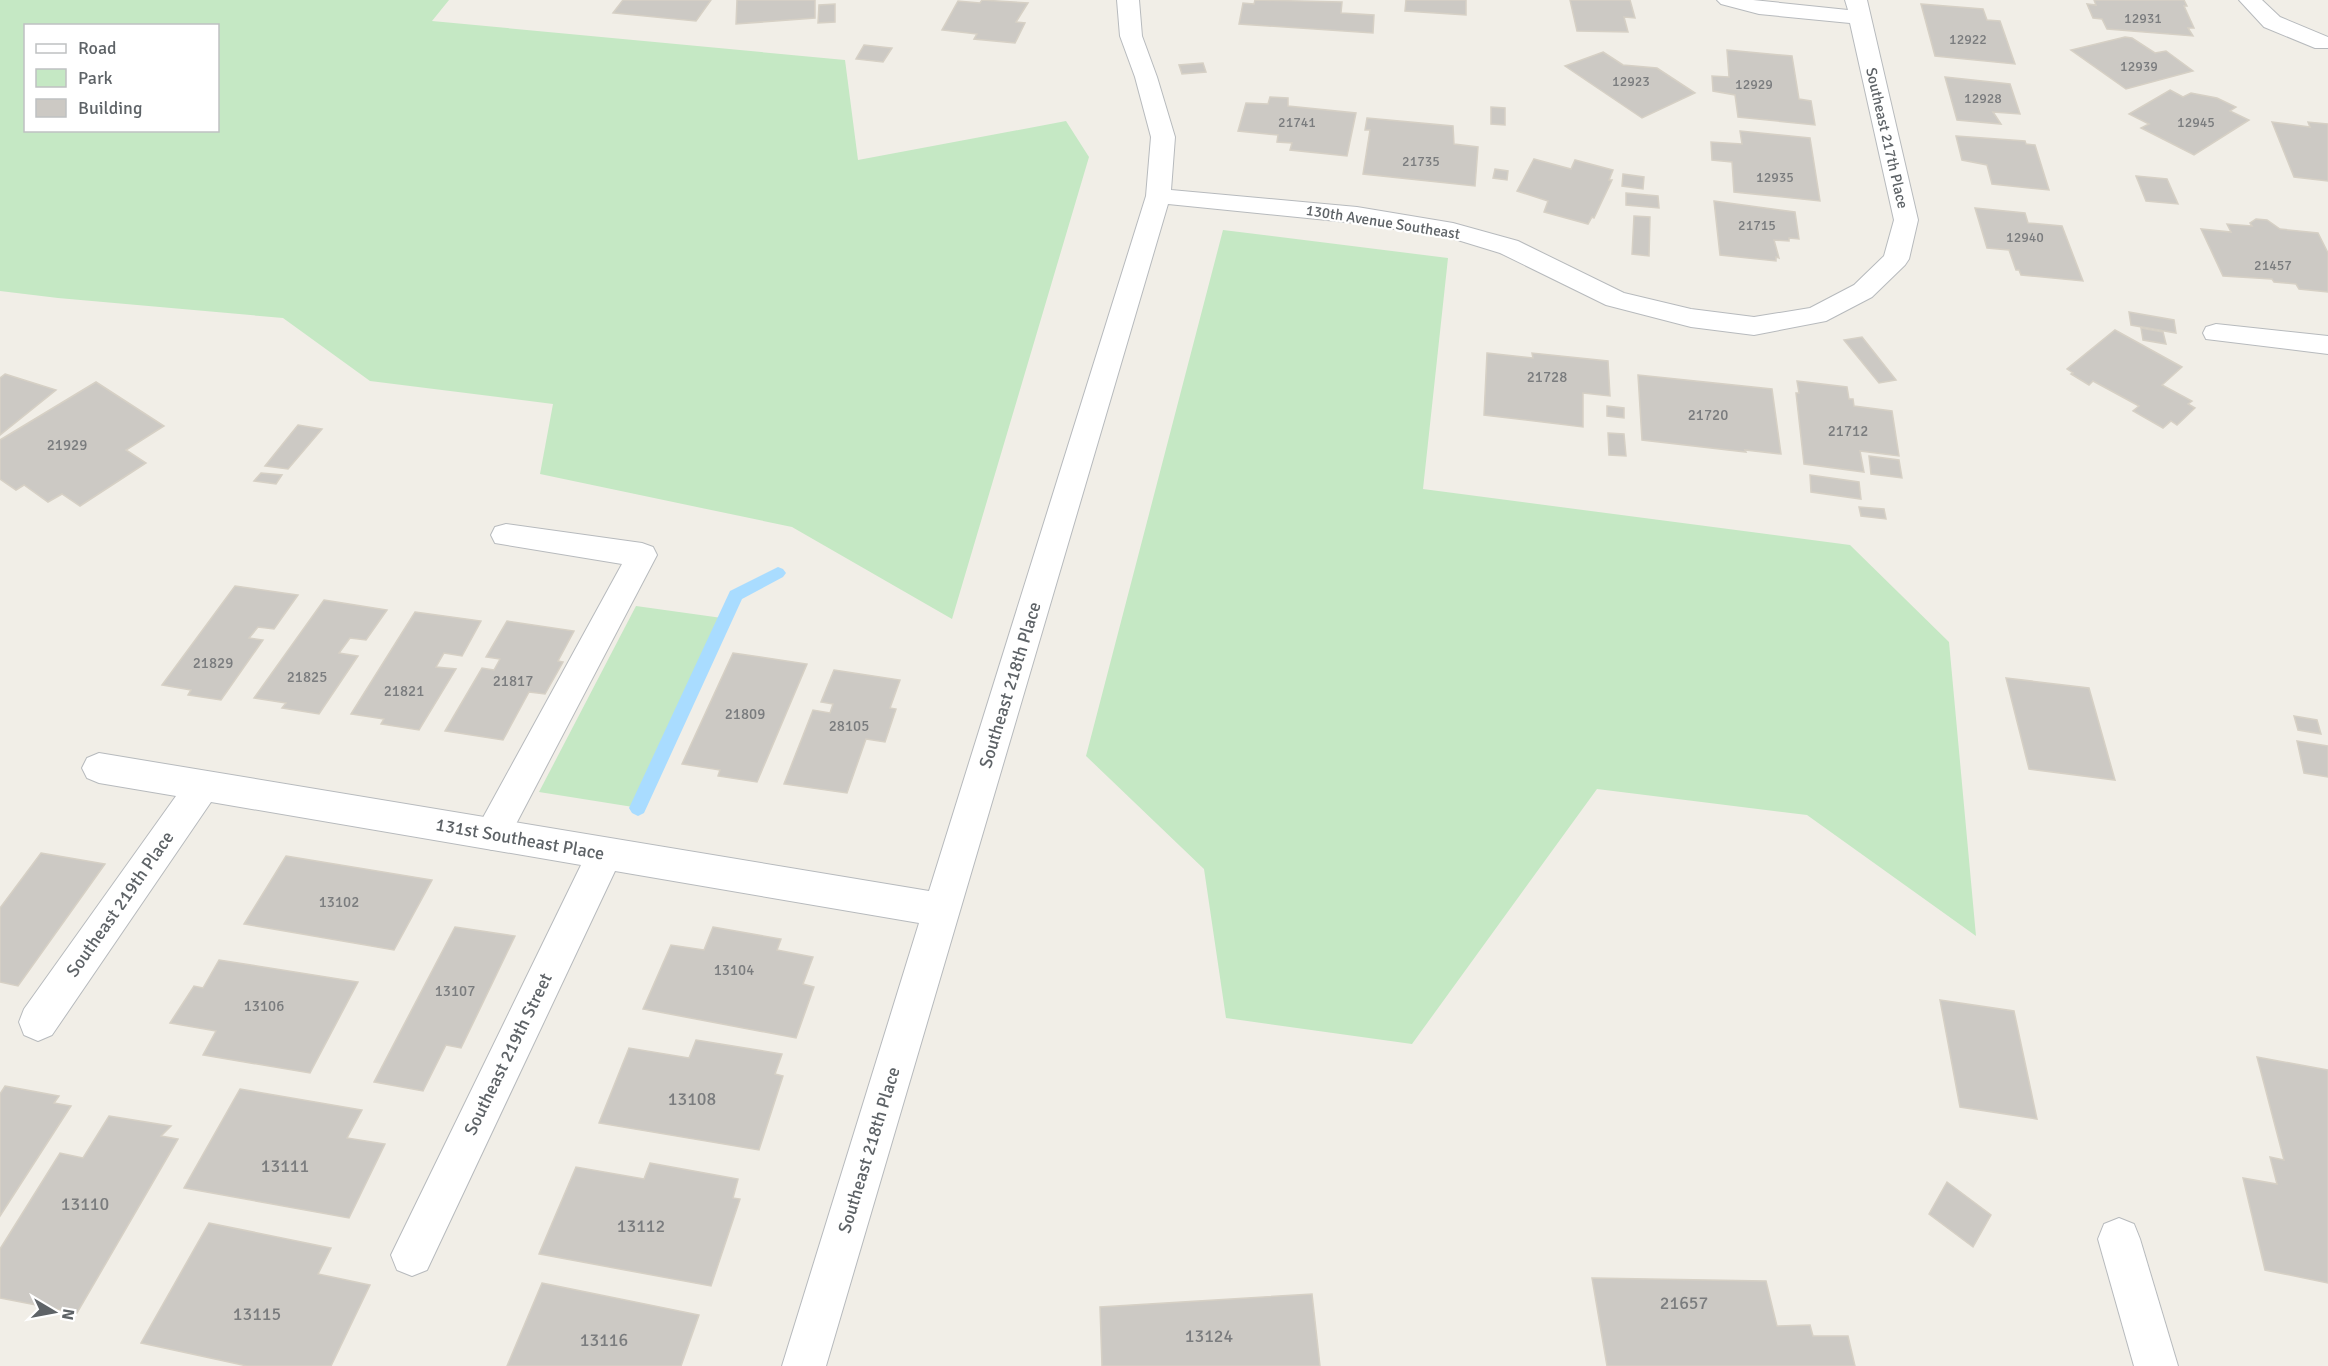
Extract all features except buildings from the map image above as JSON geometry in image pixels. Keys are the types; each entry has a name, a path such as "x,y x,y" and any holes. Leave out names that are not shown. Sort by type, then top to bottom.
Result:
{"street":[{"name":"Southeast 218th Place","path":"804,1366 1158,196 1162,137 1146,77 1131,36 1128,0"},
{"name":"Southeast 217th Place","path":"1728,0 1759,8 1857,8 1906,220 1896,259"},
{"path":"2250,0 2272,22 2323,43"},
{"name":"130th Avenue Southeast","path":"1158,196 1357,216 1453,231 1509,247 1615,299 1691,318 1754,326 1817,315 1863,291 1896,259"},
{"path":"2217,333 2328,345"},
{"path":"492,834 642,555 506,535"},
{"name":"131st Southeast Place","path":"99,768 942,910"},
{"name":"Southeast 219th Place","path":"38,1022 202,785"},
{"name":"Southeast 219th Street","path":"412,1255 605,853"},
{"path":"2119,1239 2156,1366"}],"green space":[{"path":"0,0 449,0 432,21 845,60 858,160 1066,121 1089,157 952,619 792,527 540,474 553,404 370,381 283,318 0,291"},
{"path":"1223,230 1448,258 1423,489 1850,545 1949,642 1976,936 1807,815 1597,789 1412,1044 1226,1018 1204,869 1086,756"},
{"path":"636,606 722,618 633,807 539,792"}],"waterway":[{"path":"638,808 736,595 778,573"}]}
